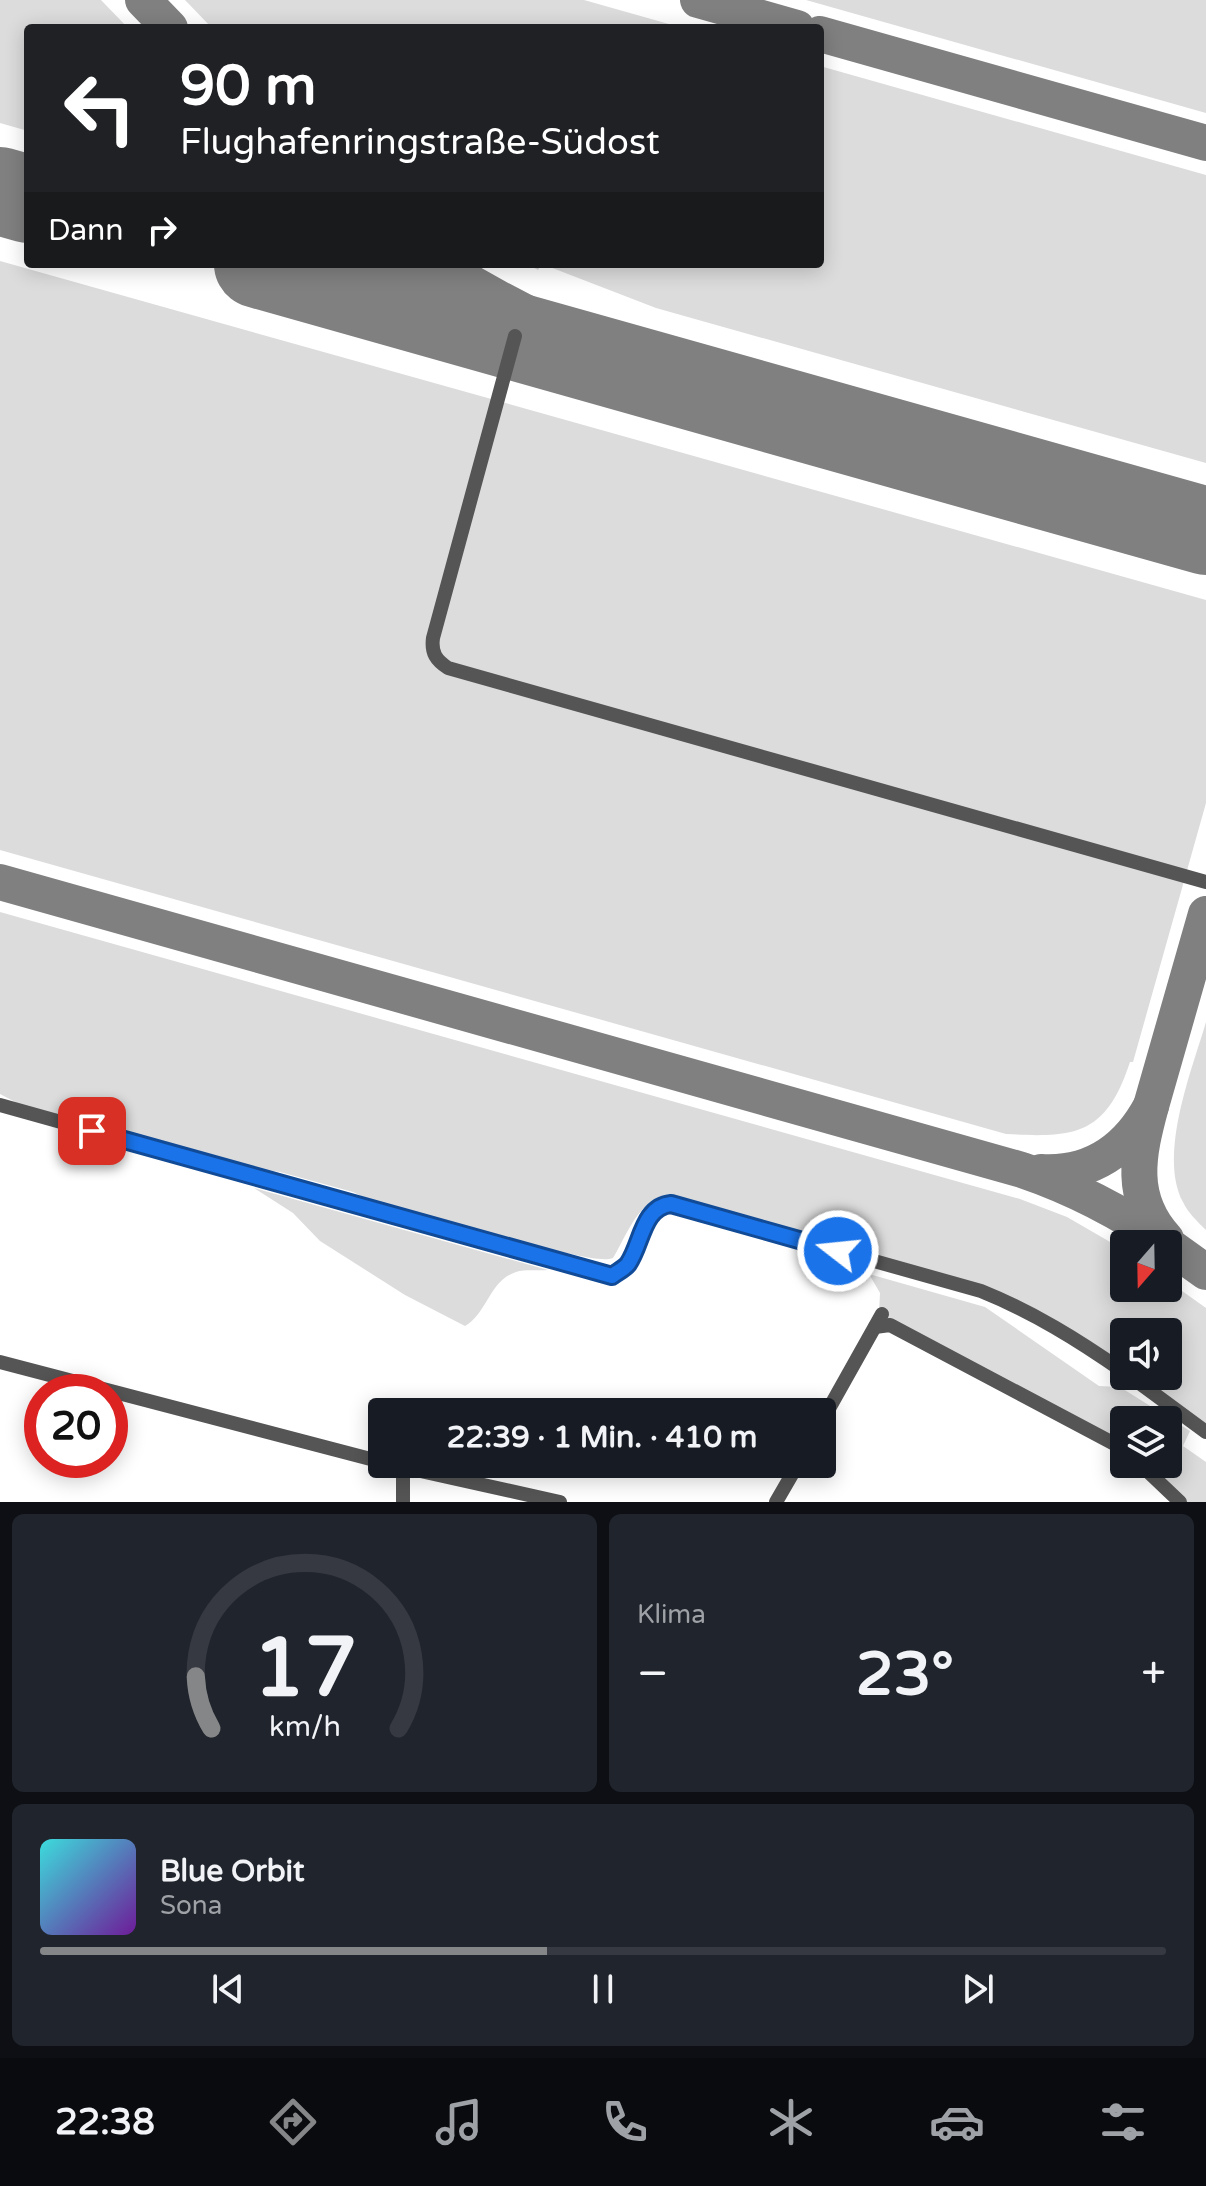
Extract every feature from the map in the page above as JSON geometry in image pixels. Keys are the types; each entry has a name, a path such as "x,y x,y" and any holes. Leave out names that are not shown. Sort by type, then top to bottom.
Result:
{"street":[{"path":"515,336 433,638 434,656 440,663 1206,882"},
{"path":"0,1105 612,1276 627,1267 653,1211 661,1205 671,1204 981,1291 1021,1307 1110,1362"},
{"path":"835,1398 878,1320 1110,1442"},
{"path":"0,1362 368,1458"},
{"path":"1149,1390 1206,1432"},
{"path":"398,1478 403,1502"},
{"path":"451,1478 560,1502"},
{"path":"776,1502 790,1478"},
{"path":"1155,1478 1180,1502"}],"shaded area":[{"path":"0,0 101,0 124,24 24,24 24,130 0,123"},
{"path":"185,0 584,0 669,24 208,24"},
{"path":"806,0 1206,0 1206,113"},
{"path":"824,67 1206,175 1206,463 656,308 552,268 824,268"},
{"path":"0,261 1206,600 1206,803 1133,1062 1130,1062 1110,1105 1099,1118 1070,1132 1052,1135 1006,1134 0,850"},
{"path":"0,912 1020,1199 1067,1217 1110,1242 1110,1302 1182,1302 1182,1291 1206,1308 1206,1427 1182,1410 1182,1406 1176,1406 1154,1390 1182,1390 1182,1318 1110,1318 1110,1360 1024,1306 669,1197 659,1198 642,1210 613,1258 591,1258 547,1250 378,1204 353,1192 21,1105 0,1094"},
{"path":"1206,1022 1206,1230 1183,1202 1176,1182 1174,1160 1180,1112"},
{"path":"254,1188 548,1270 520,1271 507,1276 465,1326 405,1295 320,1241 293,1213"},
{"path":"869,1274 985,1307 1099,1386 1125,1390 1150,1406 1110,1406 1110,1437 884,1318 879,1313 880,1293"},
{"path":"1182,1426 1190,1431 1183,1446 1206,1462 1206,1502 1186,1502 1161,1478 1182,1478"}],"taxiway":[{"path":"143,0 166,24"},
{"path":"698,0 783,24"},
{"path":"824,35 1206,143"},
{"path":"447,268 567,333 701,389"},
{"path":"1182,524 1206,534"},
{"path":"0,882 1022,1170 1097,1202 1146,1230"},
{"path":"1151,1106 1206,914"},
{"path":"1041,1172 1076,1169 1106,1156 1131,1135 1151,1106 1139,1175 1146,1208 1159,1230"},
{"path":"1182,1255 1206,1272"}],"runway":[{"path":"0,191 24,198"},
{"path":"272,268 1206,531"}],"route":[{"path":"92,1131 612,1276 627,1267 653,1211 661,1205 671,1204 838,1251"}]}
